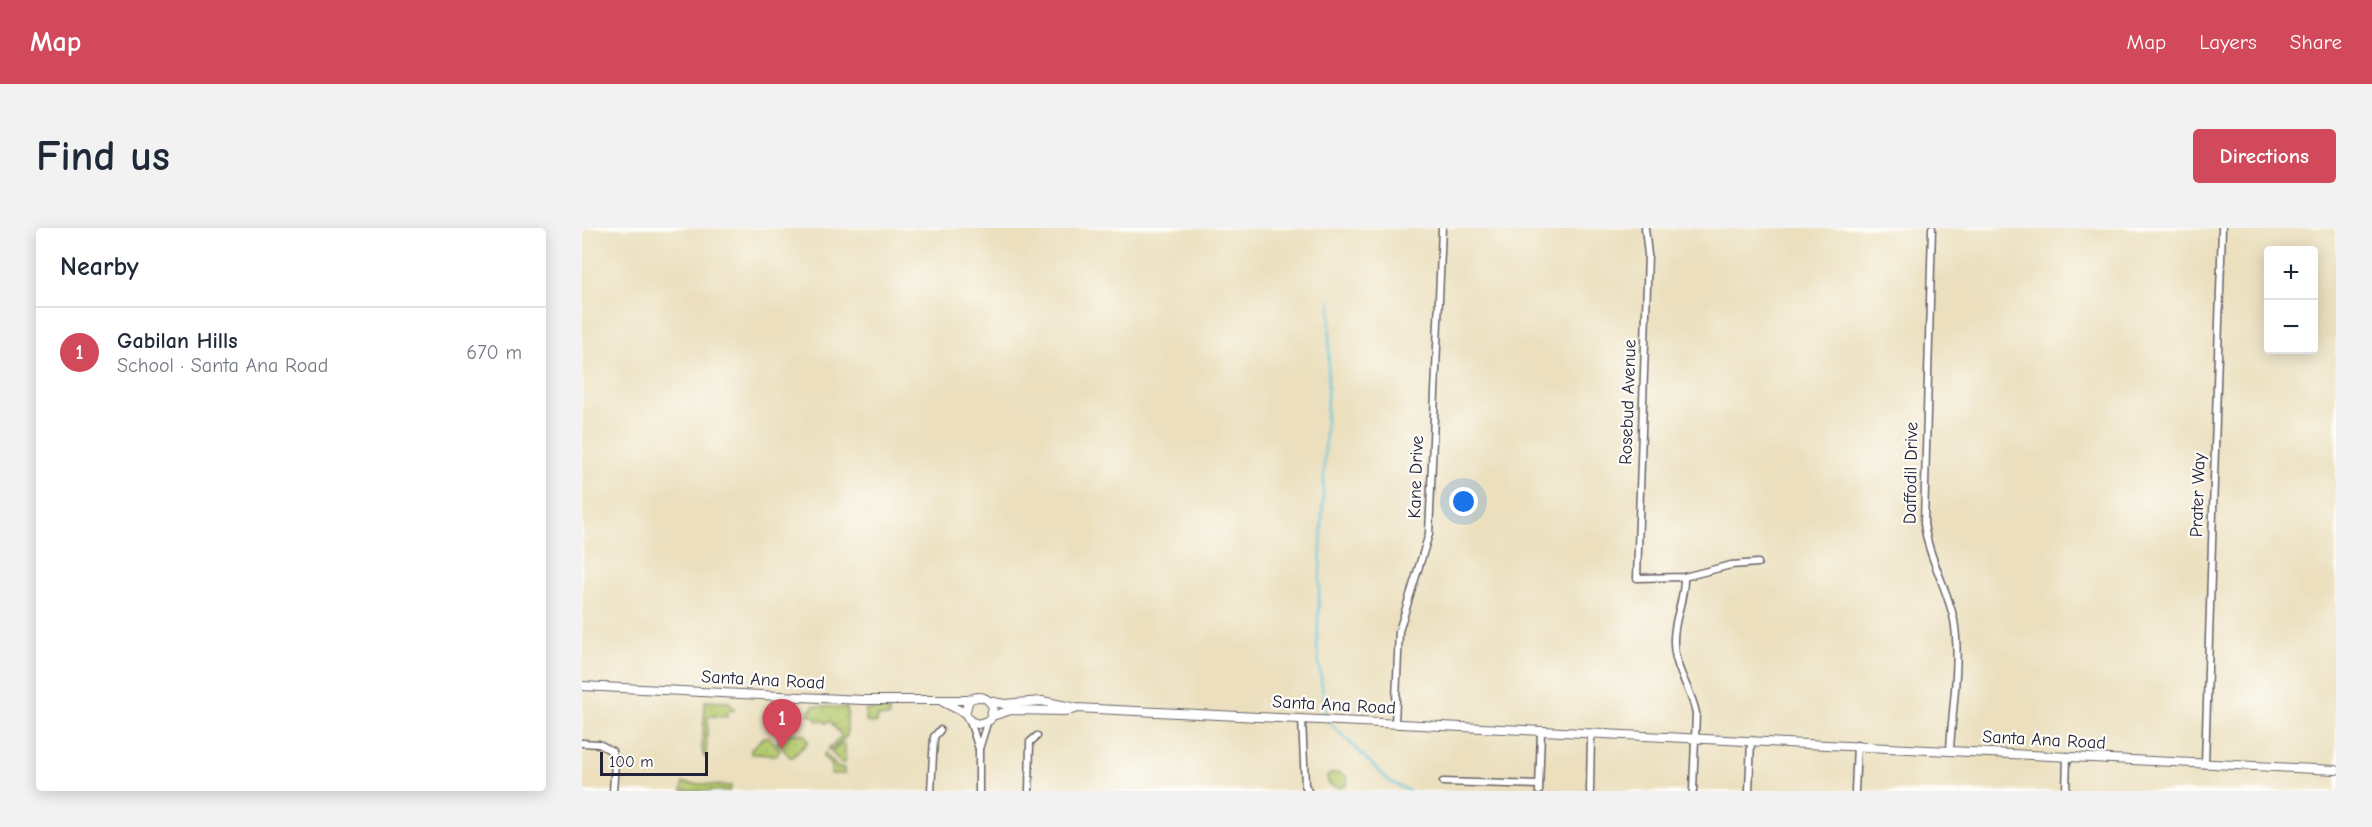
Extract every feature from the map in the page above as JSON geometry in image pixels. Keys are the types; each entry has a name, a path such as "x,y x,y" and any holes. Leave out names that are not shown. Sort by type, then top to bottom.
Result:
{"street":[{"name":"Kane Drive","path":"1395,723 1399,631 1429,534 1442,228"},
{"name":"Rosebud Avenue","path":"1645,228 1648,255 1637,578 1684,577"},
{"name":"Daffodil Drive","path":"1932,228 1924,523 1928,543 1954,623 1955,672 1950,750"},
{"name":"Prater Way","path":"2205,764 2222,228"},
{"path":"1693,791 1696,713 1694,702 1676,660 1674,642 1675,627 1684,594 1684,577 1731,565 1758,562"},
{"name":"Santa Ana Road","path":"582,686 943,702 965,713"},
{"name":"Santa Ana Road","path":"943,702 948,699 969,700 978,696 1004,704 1042,701 1076,708 2336,770"},
{"path":"969,700 965,713 979,749 979,791"},
{"path":"979,749 993,707 989,701"},
{"name":"Santa Ana Road","path":"970,721 978,724 1011,710 1065,711 1076,708"},
{"path":"1302,719 1305,785 1308,791"},
{"path":"932,791 934,737 940,730"},
{"path":"1443,782 1539,788 1541,731"},
{"path":"1590,791 1591,734"},
{"path":"1029,791 1030,742 1037,736"},
{"path":"1749,791 1751,740"},
{"path":"582,743 599,744 612,751 615,762 613,791"},
{"path":"1855,791 1857,745"},
{"path":"2066,791 2067,756"}],"green space":[{"path":"705,701 729,702 735,710 728,711 727,717 708,716 706,757 704,757 702,750"},
{"path":"813,706 847,708 847,736 831,751 828,749 842,736 830,721 826,723 816,721 816,718 808,714"},
{"path":"866,709 889,710 889,717 877,717 877,723 866,722"},
{"path":"788,733 805,734 808,742 793,757 790,757 777,742"},
{"path":"764,737 769,737 780,750 777,755 751,754 751,749"},
{"path":"845,744 845,763 841,763 833,754 833,750"},
{"path":"825,753 838,768 844,768 844,774 831,774 832,766 823,756"},
{"path":"1341,773 1347,777 1347,785 1339,788 1328,784 1327,776"},
{"path":"683,783 731,786 730,791 682,791"}],"waterway":[{"path":"1326,719 1317,647 1331,300"},
{"path":"1330,723 1389,781 1409,791"}],"place":[{"name":"Gabilan Hills","path":"782,749"}]}
